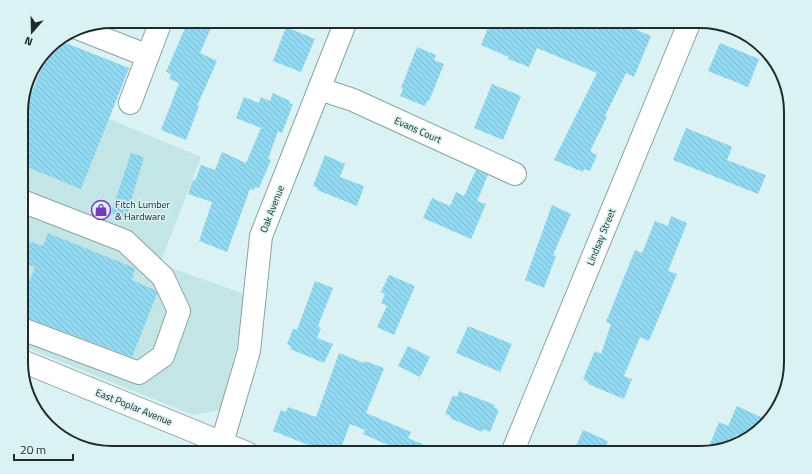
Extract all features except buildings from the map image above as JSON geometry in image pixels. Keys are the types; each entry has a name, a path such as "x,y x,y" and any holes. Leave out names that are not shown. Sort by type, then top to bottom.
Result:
{"street":[{"path":"130,103 158,28"},
{"name":"Oak Avenue","path":"222,446 249,351 261,236 343,28"},
{"name":"Lindsay Street","path":"515,446 687,28"},
{"path":"86,32 148,56"},
{"name":"Evans Court","path":"320,88 353,100 515,174"},
{"path":"28,204 125,241 163,276 179,311 163,356 138,373 28,331"},
{"name":"East Poplar Avenue","path":"28,364 216,446"}],"shaded area":[{"name":"Fitch Lumber & Hardware","path":"64,43 129,68 109,119 201,157 160,264 250,296 220,410 193,415 28,348 29,101 32,85 39,70 52,52"}],"place":[{"name":"Fitch Lumber & Hardware","path":"101,210"}]}
